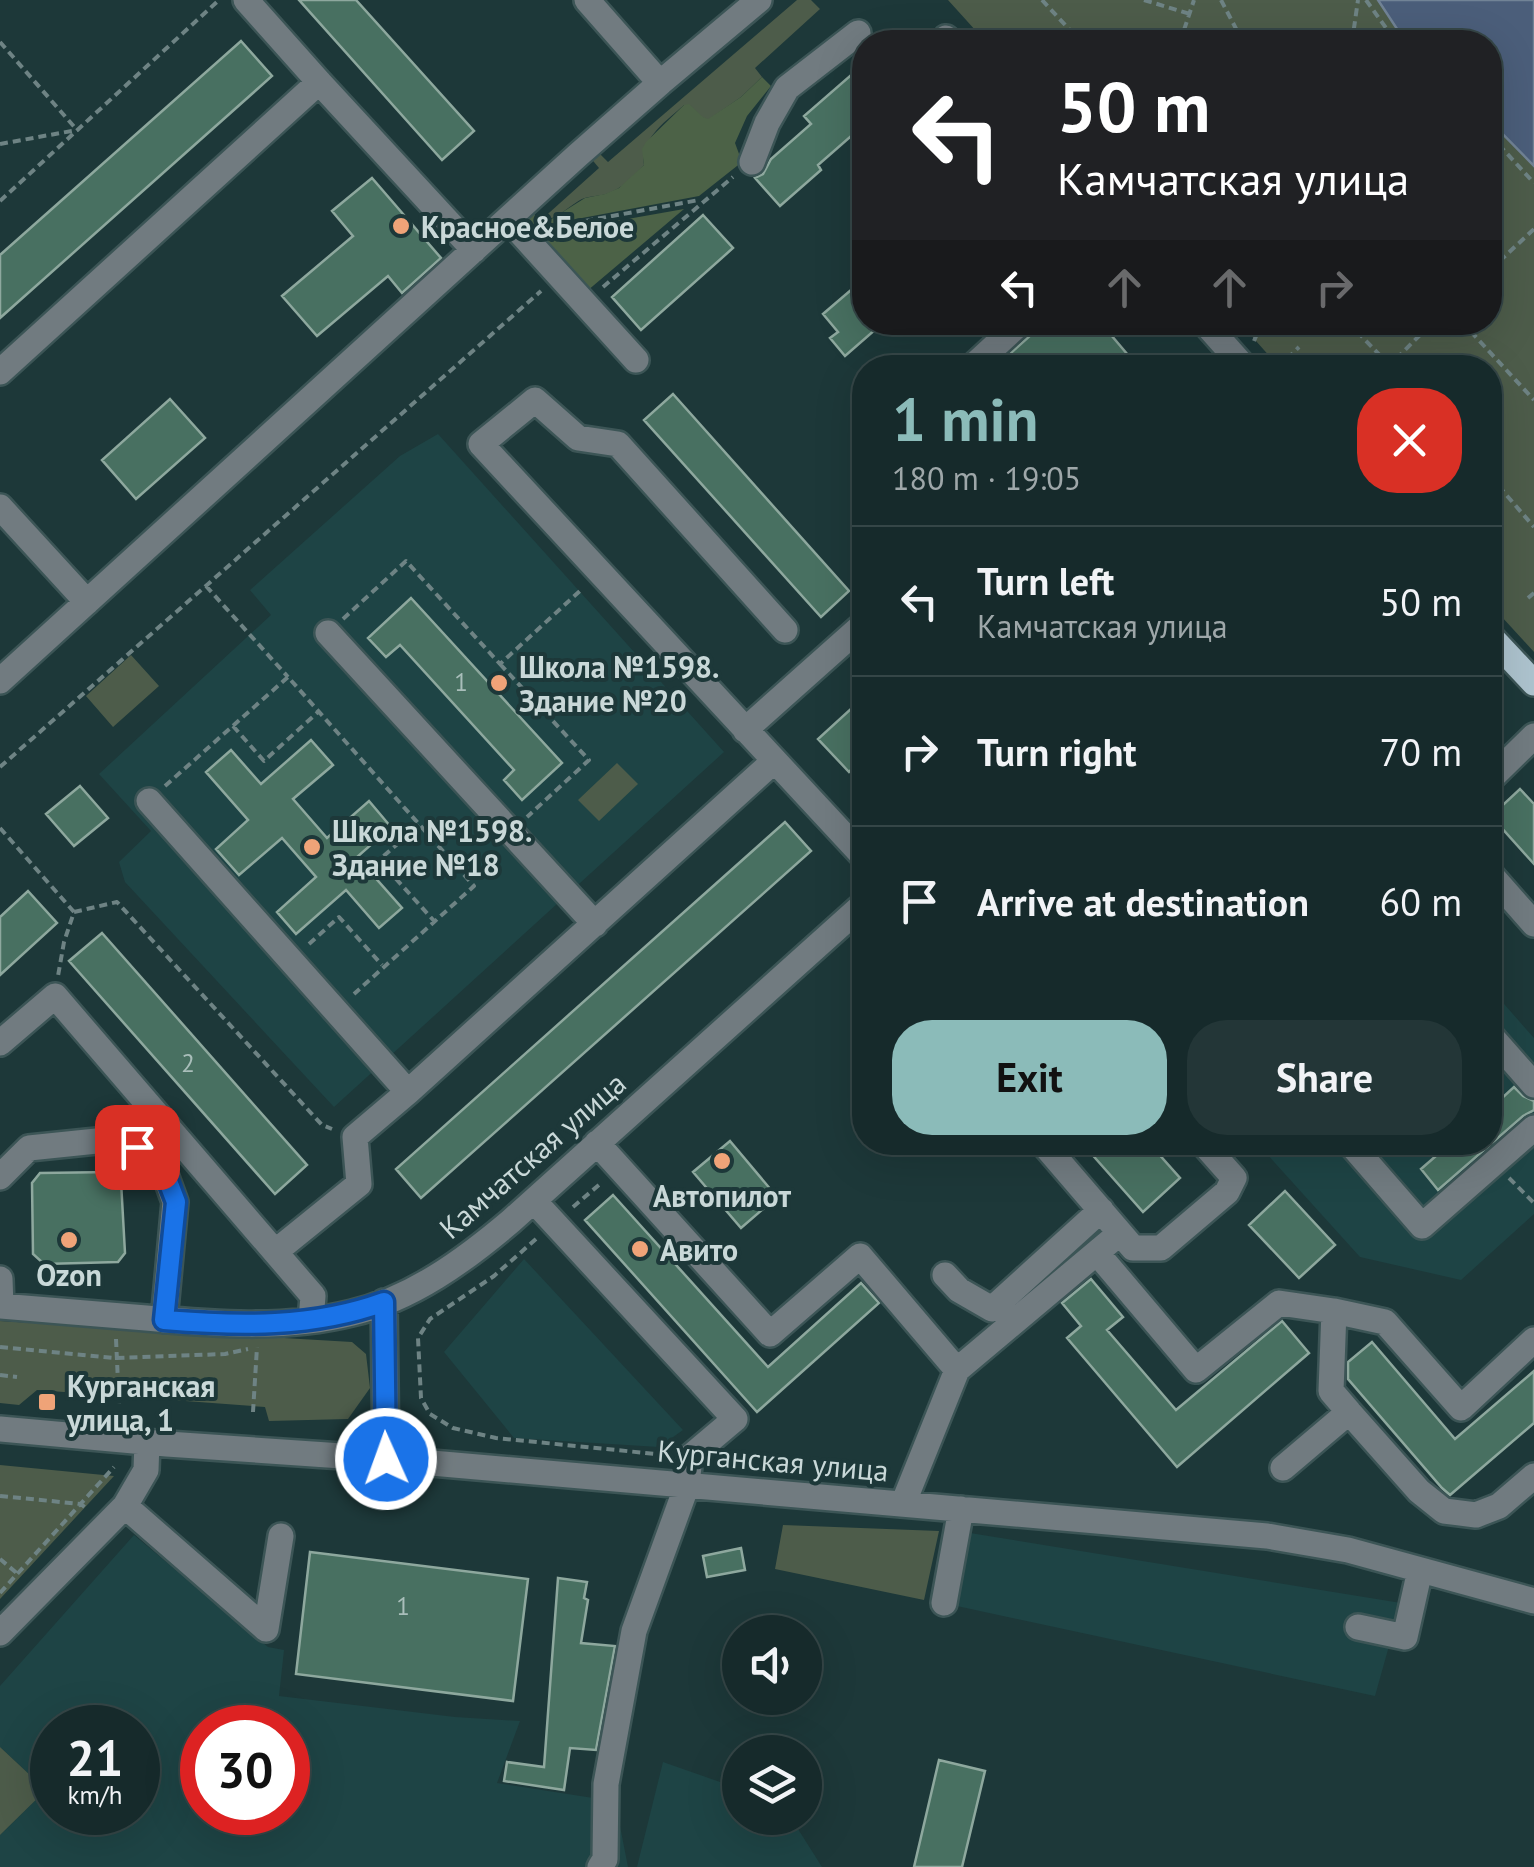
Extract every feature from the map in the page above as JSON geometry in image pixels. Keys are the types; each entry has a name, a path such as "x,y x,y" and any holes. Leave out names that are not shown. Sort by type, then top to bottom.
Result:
{"main road":[{"path":"1502,649 1534,683"}],"street":[{"path":"246,0 474,250"},
{"path":"586,0 660,82"},
{"path":"0,682 474,250 514,226 660,82 759,0"},
{"path":"752,162 787,88 852,38"},
{"path":"0,372 318,82"},
{"path":"514,226 636,360"},
{"path":"985,355 1007,335"},
{"path":"1216,335 1233,355"},
{"path":"785,630 618,444 578,438 535,400 481,444 852,844"},
{"path":"0,507 87,602"},
{"path":"328,633 595,924"},
{"path":"745,730 852,635"},
{"path":"1502,767 1534,736"},
{"path":"275,1252 359,1184 355,1138 774,761"},
{"path":"149,801 408,1092"},
{"path":"1502,888 1534,924"},
{"name":"Камчатская улица","path":"1,1306 262,1325 354,1313 384,1302 449,1269 482,1246 852,915"},
{"path":"0,1044 55,996 314,1296 311,1320"},
{"path":"1502,1049 1534,1086"},
{"path":"1360,1155 1422,1226 1534,1128"},
{"path":"0,1176 29,1148 116,1139 158,1155 176,1202 164,1320"},
{"path":"598,1144 770,1334 860,1256 958,1370"},
{"path":"1053,1155 1133,1248 1162,1248 1227,1192 1234,1178 1214,1155"},
{"path":"534,1200 734,1419 690,1457 686,1485 634,1631 606,1784 605,1859 600,1867"},
{"path":"946,1275 960,1290 992,1309 1101,1210"},
{"path":"904,1504 958,1370 1120,1233"},
{"path":"1096,1253 1196,1370 1279,1302 1386,1322 1461,1408 1534,1340"},
{"path":"0,1279 1,1306"},
{"path":"384,1302 386,1459"},
{"path":"1334,1310 1332,1390 1419,1491 1444,1511 1476,1515 1499,1506 1534,1476"},
{"path":"1283,1468 1349,1412"},
{"name":"Курганская улица","path":"0,1429 1281,1538 1348,1550 1534,1601"},
{"path":"0,1633 125,1506 146,1470 147,1442"},
{"path":"125,1506 266,1629 282,1536"},
{"path":"944,1603 960,1509"},
{"path":"1358,1627 1406,1637 1420,1570"}],"path":[{"path":"0,200 218,0"},
{"path":"1042,0 1070,30"},
{"path":"1144,0 1190,14"},
{"path":"1184,30 1194,0"},
{"path":"1220,0 1236,30"},
{"path":"1354,30 1358,0"},
{"path":"1366,0 1387,30"},
{"path":"0,42 78,130"},
{"path":"0,144 78,130"},
{"path":"1502,149 1534,183"},
{"path":"584,304 752,162"},
{"path":"514,226 704,199"},
{"path":"1502,259 1534,229"},
{"path":"0,767 559,276"},
{"path":"1360,335 1379,355"},
{"path":"1402,355 1421,335"},
{"path":"1474,335 1492,355"},
{"path":"1292,355 1300,348"},
{"path":"1502,365 1534,400"},
{"path":"1502,490 1534,527"},
{"path":"328,633 406,560 589,760 511,832"},
{"path":"206,586 474,886 335,1010"},
{"path":"500,664 580,591"},
{"path":"1528,598 1534,592"},
{"path":"149,801 288,677"},
{"path":"233,726 264,761 318,712"},
{"path":"419,825 380,860 434,922"},
{"path":"0,828 74,912"},
{"path":"74,912 118,902 322,1125 355,1138"},
{"path":"55,996 64,942 74,912"},
{"path":"290,960 339,917 384,967"},
{"path":"1495,1163 1534,1203"},
{"path":"619,1167 494,1276 430,1319 418,1338 422,1398 430,1414 453,1428 496,1438 690,1457"},
{"path":"117,1316 118,1404"},
{"path":"0,1347 115,1358 225,1354 257,1347 253,1412"},
{"path":"0,1375 17,1377"},
{"path":"0,1593 114,1467"},
{"path":"0,1496 81,1504 107,1525"},
{"path":"0,1558 39,1593"}],"shaded area":[{"path":"1378,0 1534,0 1534,166 1502,133 1502,30 1398,30"},
{"path":"438,434 724,752 334,1107 125,882 119,862 151,831 99,774 271,615 250,590 400,456"},
{"path":"1502,1002 1534,1038 1534,1214 1461,1280 1360,1257 1268,1155 1502,1155"},
{"path":"524,1259 683,1430 659,1447 514,1438 444,1352"},
{"path":"970,1533 1401,1603 1375,1696 957,1606"},
{"path":"134,1535 268,1647 284,1650 279,1696 520,1721 497,1783 619,1802 628,1867 0,1867 0,1835 30,1806 30,1835 160,1835 160,1705 30,1705 30,1775 0,1747 0,1686"},
{"path":"663,1762 722,1783 722,1835 802,1835 822,1867 637,1867"}],"green space":[{"path":"797,0 811,0 820,9 755,68 762,77 741,97 708,120 684,105 655,132 646,147 644,165 627,182 540,221 599,168 589,156 596,150 608,162"},
{"path":"948,0 1534,0 1534,652 1502,617 1502,355 1268,355 1251,335 1502,335 1502,30 975,30"},
{"path":"762,77 771,86 747,116 735,143 742,162 699,196 529,228 520,218 530,209 540,221 550,220 585,198 619,188 644,165 642,149 646,142 684,105 689,104 708,119"},
{"path":"684,209 587,291 537,235"},
{"path":"131,655 159,686 113,727 86,696"},
{"path":"617,763 638,784 599,821 578,800"},
{"path":"0,1321 352,1342 366,1354 370,1388 348,1419 269,1421 265,1407 37,1390 19,1405 0,1403"},
{"path":"0,1465 114,1476 0,1599"},
{"path":"783,1525 939,1531 924,1600 775,1569"},
{"path":"0,1747 30,1775 30,1806 0,1835"}],"building":[{"path":"299,0 356,0 474,131 442,160"},
{"path":"241,41 272,76 0,318 0,255"},
{"path":"852,74 852,139 850,137 818,165 821,170 780,206 755,178 811,124 804,116"},
{"path":"372,178 441,258 402,293 388,276 317,336 282,296 353,236 332,211"},
{"path":"703,215 733,248 641,330 612,297"},
{"path":"852,289 852,335 869,335 845,356 830,338 838,332 823,314"},
{"path":"1031,335 1111,335 1128,355 1008,355"},
{"path":"673,394 849,591 821,617 644,420"},
{"path":"170,399 205,438 136,499 102,460"},
{"path":"411,598 562,763 522,800 504,780 514,770 400,645 386,657 368,638"},
{"path":"852,708 849,772 818,739"},
{"path":"311,740 333,765 293,799 327,838 369,801 391,827 357,857 402,908 379,928 346,890 296,934 277,912 316,877 282,838 239,875 216,849 248,820 206,772 231,750 261,784"},
{"path":"80,786 108,818 74,846 46,814"},
{"path":"1520,789 1534,804 1534,864 1502,828 1502,806"},
{"path":"785,822 811,851 421,1198 396,1169"},
{"path":"28,891 57,923 0,975 0,917"},
{"path":"102,933 307,1165 275,1194 69,961"},
{"path":"1514,1087 1534,1101 1534,1110 1502,1134 1502,1098"},
{"path":"730,1141 777,1197 741,1228 693,1172"},
{"path":"1093,1155 1160,1155 1180,1178 1143,1212"},
{"path":"1437,1155 1478,1155 1438,1190 1421,1169"},
{"path":"113,1172 121,1181 125,1253 118,1262 44,1264 33,1254 32,1183 40,1173"},
{"path":"1285,1191 1335,1245 1299,1278 1249,1225"},
{"path":"613,1195 768,1367 861,1283 879,1303 757,1412 585,1220"},
{"path":"1091,1279 1123,1317 1107,1330 1176,1410 1282,1321 1309,1353 1177,1467 1067,1338 1081,1326 1062,1303"},
{"path":"1372,1342 1455,1439 1534,1371 1534,1423 1450,1495 1348,1379 1348,1362"},
{"path":"741,1548 745,1570 707,1577 703,1556"},
{"path":"310,1552 528,1579 513,1701 296,1674"},
{"path":"558,1578 587,1582 581,1643 615,1646 596,1750 570,1748 564,1790 504,1781 507,1762 544,1767"},
{"path":"939,1760 985,1771 962,1867 914,1867"}],"place":[{"name":"Красное&Белое","path":"401,226"},
{"name":"Школа №1598. Здание №20","path":"499,683"},
{"name":"Школа №1598. Здание №18","path":"312,847"},
{"name":"Автопилот","path":"722,1161"},
{"name":"Ozon","path":"69,1240"},
{"name":"Авито","path":"640,1249"},
{"name":"Курганская улица, 1","path":"47,1402"}],"route":[{"path":"137,1147 158,1155 176,1202 164,1320 262,1325 354,1313 384,1302 386,1459"}]}
